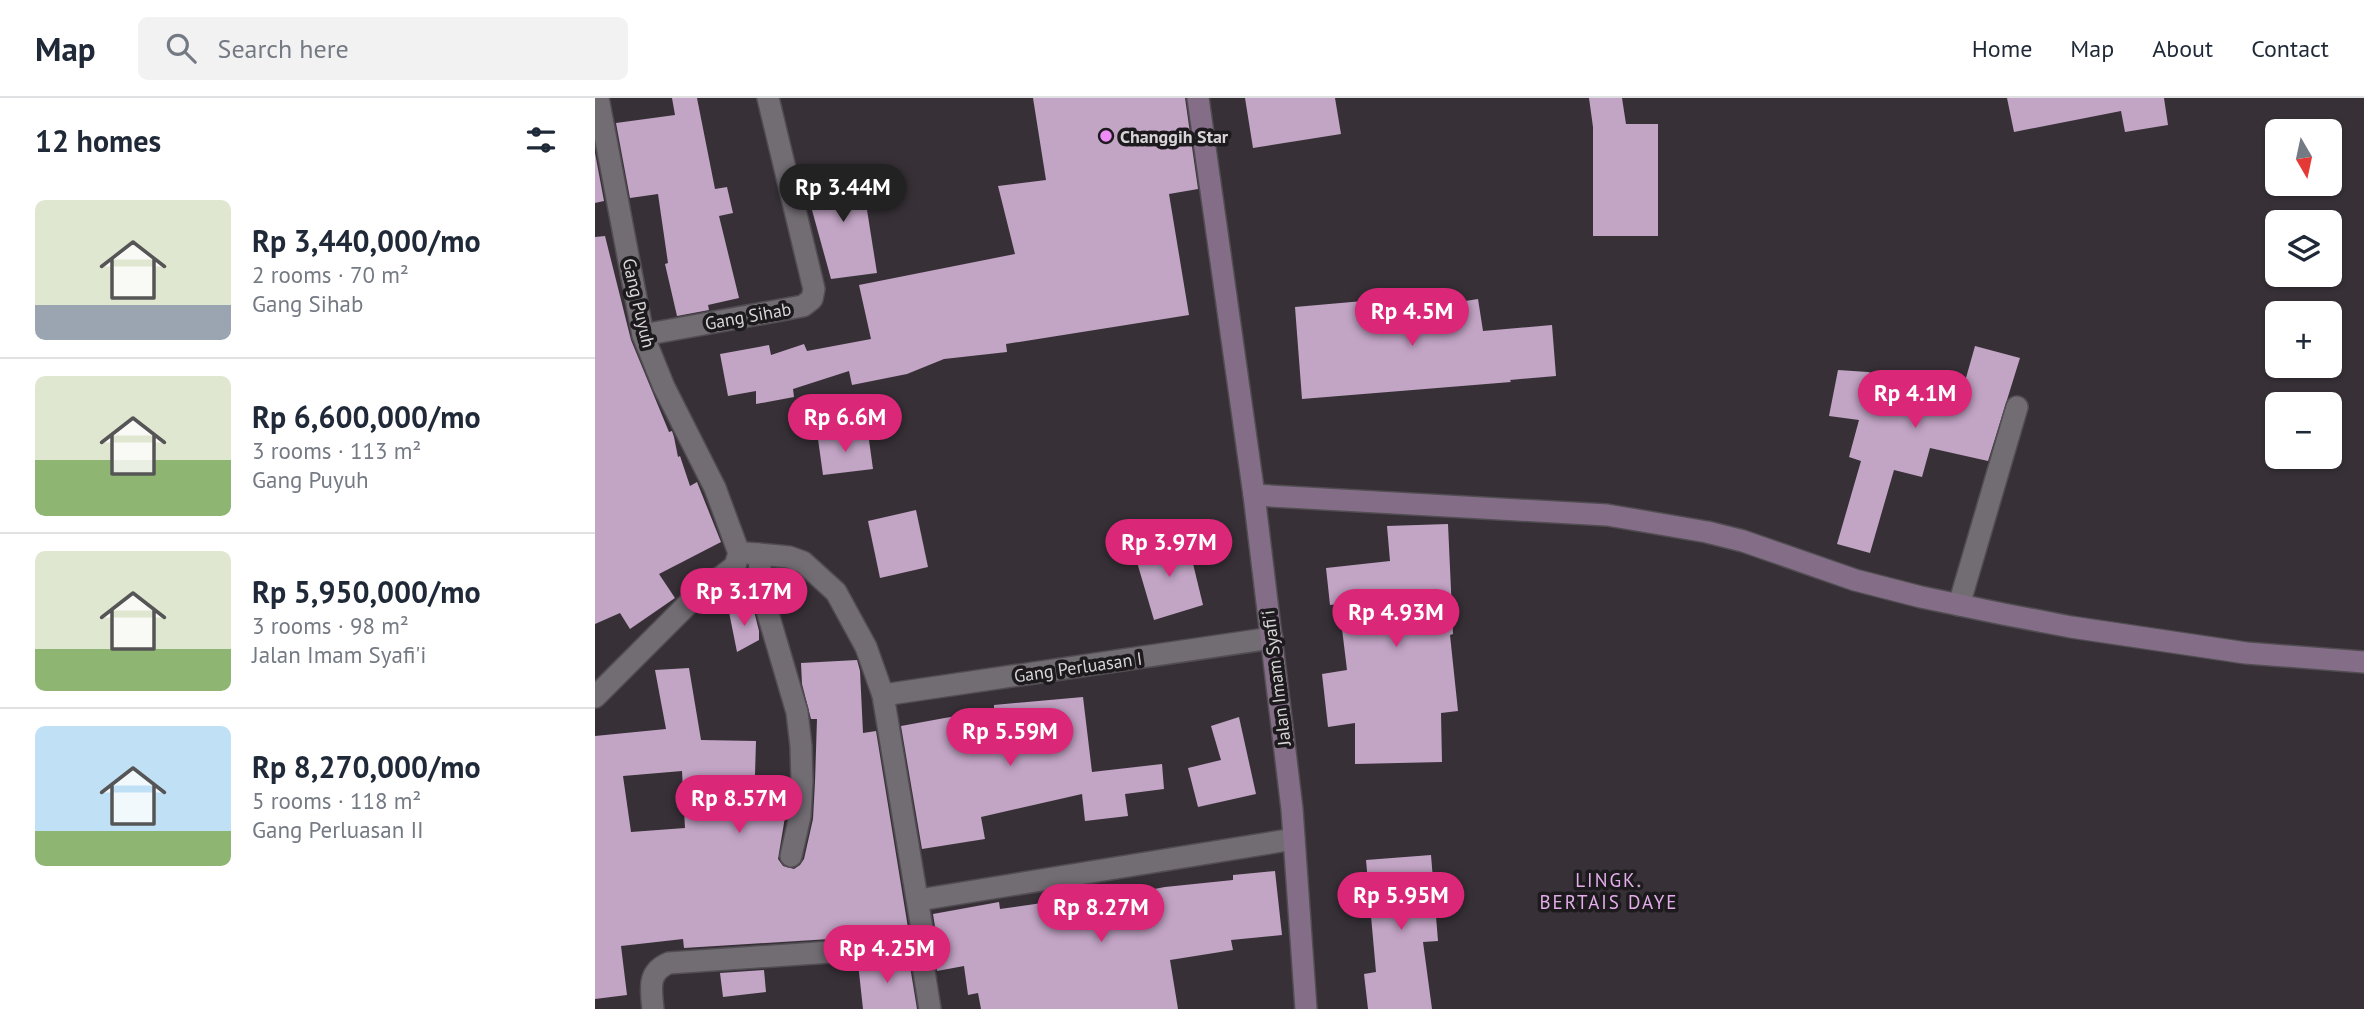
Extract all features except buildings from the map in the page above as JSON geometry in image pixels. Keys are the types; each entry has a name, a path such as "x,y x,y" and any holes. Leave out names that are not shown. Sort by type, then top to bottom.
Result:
{"street":[{"name":"Gang Puyuh","path":"598,98 643,335 664,387 715,488 730,524 748,553 797,712 802,781 800,816 791,856"},
{"name":"Gang Sihab","path":"643,335 803,306 812,299 814,289 768,98"},
{"name":"Jalan Imam Syafi'i","path":"1198,98 1272,638 1294,839 1305,1009"},
{"path":"1959,605 2017,407"},
{"path":"1254,495 1607,515 1707,532 1743,541 1855,580 1959,605 2071,627 2246,653 2364,662"},
{"path":"595,697 696,596 748,553 789,556 803,562 836,592 870,655 883,695 924,941 920,946 669,963 659,968 652,978 653,1009"},
{"name":"Gang Perluasan I","path":"883,695 1272,638"},
{"path":"919,900 1294,839"},
{"path":"920,946 930,1009"}],"place":[{"name":"Changgih Star","path":"1106,136"}],"district":[{"name":"LINGK. BERTAIS DAYE","path":"1609,891"}]}
